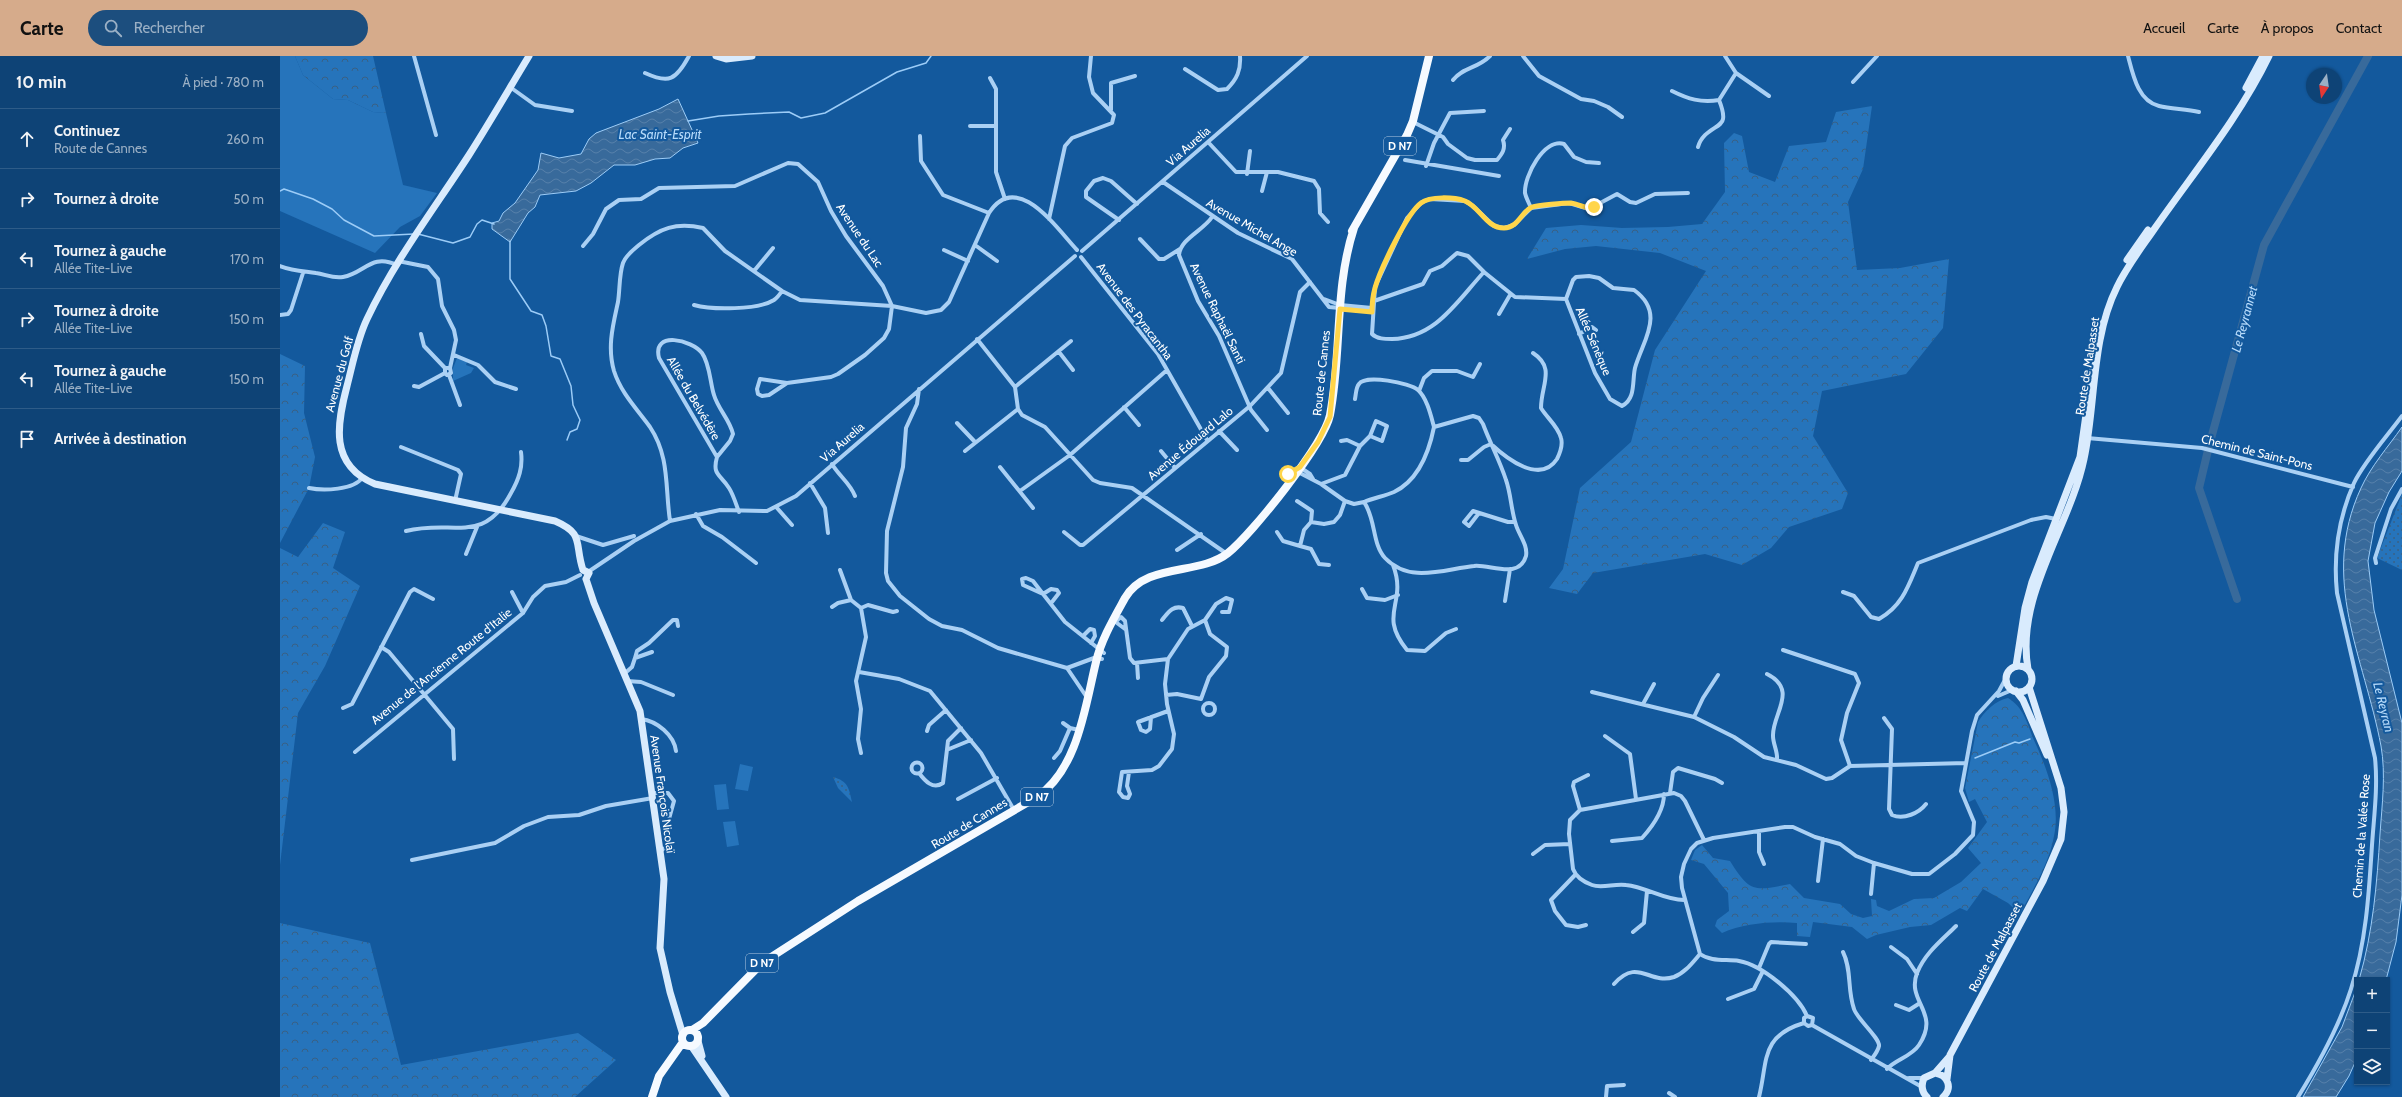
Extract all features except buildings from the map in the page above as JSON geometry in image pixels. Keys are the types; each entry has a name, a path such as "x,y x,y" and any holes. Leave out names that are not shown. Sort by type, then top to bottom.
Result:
{"main road":[{"name":"Avenue du Golf","path":"529,56 470,154 412,238 367,320 360,338 338,424 338,437 344,456 353,469 362,478 386,487 555,520 573,530 576,536"},
{"path":"716,56 726,59 752,56"},
{"name":"Route de Cannes","path":"690,1038 762,963 858,900 1015,810 1046,790 1055,782 1064,768 1079,730 1089,700 1100,654 1109,628 1125,598 1136,586 1145,580 1213,561 1228,554 1240,541 1318,442 1330,417 1338,327 1338,281 1343,251 1354,228 1413,122 1429,56"},
{"name":"Route de Malpasset","path":"2016,666 2029,595 2080,457 2085,438 2096,334 2112,288 2134,249 2234,108 2263,56"},
{"name":"Route de Malpasset","path":"2028,669 2026,642 2036,590 2077,483 2101,335 2106,313 2126,269 2239,110 2269,56"},
{"name":"Route de Cannes","path":"1295,470 1326,416 1338,306 1345,258 1354,228"},
{"path":"576,536 584,574"},
{"name":"Route de Cannes","path":"1100,654 1129,601 1139,589 1170,572"},
{"name":"Avenue François Nicolaï","path":"584,574 594,603 638,703 653,795 664,879 660,948 679,1020 690,1038"},
{"path":"2016,666 2028,669 2032,678 2029,688 2023,691 2014,690 2006,678 2009,671 2016,666"},
{"name":"Route de Malpasset","path":"1935,1073 1950,1056 2043,881 2061,839 2064,822 2061,788 2029,688"},
{"name":"Route de Malpasset","path":"2014,690 2023,700 2054,772 2059,804 2057,847"},
{"path":"690,1038 726,1097"},
{"name":"D N7","path":"652,1097 658,1076 690,1038"},
{"name":"Route de Malpasset","path":"1943,1097 1949,1087 1946,1079 1950,1056"},
{"path":"1925,1096 1922,1087 1924,1078 1935,1073 1946,1079"}],"street":[{"path":"414,56 436,135"},
{"path":"645,73 660,80 668,80 675,76 689,56"},
{"path":"1049,219 1065,146 1072,138 1112,123 1114,115 1111,110 1093,92 1089,77 1091,56"},
{"path":"1185,69 1218,90 1227,89 1236,80 1241,66 1240,56"},
{"name":"Via Aurelia","path":"1082,251 1307,56"},
{"path":"1453,80 1458,74 1478,67 1490,56"},
{"path":"1523,56 1539,76 1581,99 1594,101 1608,107 1622,117"},
{"path":"1725,56 1736,73 1769,96"},
{"path":"1853,82 1877,56"},
{"path":"2128,56 2143,97 2160,107 2199,112"},
{"path":"1698,147 1700,138 1721,124 1723,119 1719,100 1736,73"},
{"path":"1111,110 1111,83 1135,76"},
{"path":"990,78 996,89 996,172 1005,199"},
{"path":"510,87 535,105 572,111"},
{"path":"1672,90 1690,99 1709,102 1719,100"},
{"path":"1426,166 1450,113 1484,111"},
{"path":"1413,122 1439,135 1467,158 1475,160 1497,160 1505,146 1503,140 1510,129"},
{"path":"970,126 996,126"},
{"path":"920,136 921,161 943,195 989,213"},
{"path":"1208,142 1236,172 1247,174 1267,172 1314,181 1319,189 1320,213 1328,222"},
{"path":"1531,208 1525,195 1529,170 1544,152 1554,145 1564,144 1574,157 1586,162 1599,163"},
{"path":"1247,174 1250,151"},
{"path":"1405,160 1426,166 1499,176"},
{"name":"Avenue du Lac","path":"583,246 593,234 606,209 619,200 641,199 659,188 735,186 788,163 798,164 818,182 830,211 850,242 883,286 892,306"},
{"path":"1262,191 1267,172"},
{"path":"1119,220 1086,197 1086,191 1094,181 1103,178 1111,181 1137,204"},
{"name":"Avenue Michel Ange","path":"1163,182 1212,217 1238,233 1292,259 1322,299 1338,306 1372,310"},
{"path":"1484,272 1440,321 1419,334 1396,339 1374,337 1372,334 1372,310 1375,288 1408,218 1422,202 1430,199 1465,201 1473,206 1494,226 1504,228 1514,225 1531,208 1569,203 1589,209 1617,194 1630,202 1636,203 1655,194 1688,194"},
{"path":"670,521 668,482 664,461 650,427 631,404 619,382 612,360 611,328 623,262 629,253 657,230 673,227 698,227 709,232 725,251 754,272 782,291 806,302 892,306 926,313 941,310 950,299 989,213 993,206 1005,199 1023,199 1036,207 1077,250 1082,251 1082,256 1076,256 1077,250"},
{"path":"1140,239 1159,259 1164,258 1180,249 1212,217"},
{"path":"975,246 997,261"},
{"path":"754,272 773,248"},
{"name":"Avenue Raphaël Santi","path":"1180,249 1179,255 1190,282 1218,336 1250,406 1267,430"},
{"path":"944,250 968,261"},
{"path":"1374,301 1423,284 1430,271 1442,266 1457,253 1468,256 1510,295 1515,297 1566,299"},
{"name":"Via Aurelia","path":"584,574 643,535 670,521 696,514 720,510 739,512 767,511 777,508 810,483 1076,256"},
{"name":"Avenue des Pyracantha","path":"1082,256 1158,354 1207,440"},
{"path":"280,266 303,273 316,273 338,278 347,276 372,262 383,261 428,267 438,278 442,306 454,330 454,355 448,368"},
{"path":"280,315 288,314 291,310 303,273"},
{"name":"Allée Sénèque","path":"1589,276 1599,278 1613,288 1634,290 1645,301 1651,317 1651,329 1636,365 1632,396 1628,403 1622,406 1610,399 1595,374 1566,299 1572,280 1576,277 1589,276"},
{"name":"Avenue Édouard Lalo","path":"1064,532 1080,545 1083,545 1144,496 1207,440 1250,406 1268,388 1281,373 1300,292 1310,282"},
{"path":"694,305 712,308 764,304 776,300 782,291"},
{"path":"1499,314 1510,295"},
{"path":"787,383 769,395 762,396 758,394 757,389 760,379 787,383 831,377 865,355 884,338 889,329 892,306"},
{"path":"1579,334 1592,327 1596,330"},
{"path":"414,386 419,387 451,373 448,368 424,346 421,334"},
{"name":"Allée du Belvédère","path":"717,456 659,358 657,351 659,345 664,341 670,339 686,343 697,348 704,356 714,397 733,434 730,441 717,456 715,464 717,476 729,488 739,512"},
{"path":"977,339 1015,387 1018,409 1027,420 1045,427 1093,480 1109,485 1126,485 1201,534 1228,554"},
{"path":"1015,387 1071,341"},
{"path":"1059,352 1073,370"},
{"path":"1491,444 1517,464 1531,469 1549,467 1559,455 1562,440 1560,433 1541,408 1546,372 1542,359 1533,353"},
{"path":"454,355 478,365 495,382 516,389"},
{"path":"1419,391 1424,378 1432,371 1457,371 1473,377 1480,364"},
{"path":"1020,491 1070,455 1167,370"},
{"path":"447,374 460,405"},
{"path":"1295,470 1308,479 1313,479 1345,501 1354,504 1394,492 1405,485 1415,474 1425,459 1434,427 1430,412 1419,391 1409,384 1363,380 1359,384 1355,399"},
{"path":"1268,388 1288,412"},
{"path":"919,390 917,404 906,428 903,467 887,531 886,573 888,581 900,596 929,619 942,626 962,630 998,648 1067,668 1100,654 1083,636 1065,622 1052,602 1043,594 1033,581 1026,578 1022,579 1023,585 1028,589 1043,594"},
{"path":"1124,407 1139,425"},
{"path":"965,451 1018,409"},
{"path":"1364,502 1370,512 1378,548 1384,557 1394,565 1427,574 1476,566 1510,569 1520,565 1526,554 1526,547 1515,522 1506,480 1483,424 1479,418 1473,416 1434,427"},
{"name":"Chemin de la Valée Rose","path":"2298,1097 2329,1043 2351,989 2364,935 2377,776 2375,758 2336,594 2335,573 2337,536 2353,487 2402,416"},
{"path":"1321,484 1345,475 1360,446 1370,436 1376,421 1387,426 1382,441 1370,436"},
{"path":"957,423 975,442"},
{"path":"1219,431 1237,450"},
{"name":"Chemin de Saint-Pons","path":"2085,438 2208,450 2353,487"},
{"path":"1342,441 1347,440 1360,446"},
{"path":"1461,460 1468,460 1484,447 1491,444"},
{"path":"401,447 458,470 461,474 455,501"},
{"path":"1161,451 1175,468"},
{"path":"406,531 429,528 477,527 502,510 516,484 522,464 521,452"},
{"path":"832,464 842,479 851,485 855,496"},
{"path":"1000,467 1033,508"},
{"path":"309,488 328,491 356,483 362,478"},
{"path":"810,483 825,508 828,533"},
{"path":"2376,563 2375,558 2391,509 2402,489"},
{"path":"1297,501 1312,511 1311,522 1304,530 1300,546"},
{"path":"1311,522 1324,524 1334,522 1340,515 1345,501"},
{"path":"777,508 792,525"},
{"path":"1479,513 1508,522 1515,522"},
{"path":"696,514 703,526 722,537 756,563"},
{"path":"1843,592 1854,596 1871,617 1879,619 1892,611 1906,592 1918,563 2031,520 2046,517 2057,519"},
{"path":"466,554 477,527"},
{"path":"1277,532 1283,541 1311,549 1319,564 1328,565"},
{"path":"1177,550 1201,534"},
{"path":"576,536 603,545 634,536"},
{"path":"1394,565 1399,585 1392,619 1394,631 1408,650 1425,652 1446,633 1456,629"},
{"path":"1505,601 1510,569"},
{"path":"840,570 851,600 861,608 866,637 856,681 861,709 858,739 861,753"},
{"name":"Avenue de l'Ancienne Route d'Italie","path":"355,752 523,613 533,597 544,586 566,582 584,574"},
{"path":"343,708 352,704 410,592 414,589 433,599"},
{"path":"1043,594 1051,589 1057,590 1059,593 1052,602"},
{"path":"1362,589 1367,598 1377,601 1398,595"},
{"path":"512,592 523,613"},
{"path":"1109,628 1118,620 1125,598"},
{"path":"1129,772 1127,786 1130,794 1128,798 1123,797 1119,792 1122,772 1152,770 1159,766 1172,749 1174,734 1168,712 1166,695 1168,659 1192,626 1205,620 1221,601 1226,598 1232,600 1228,612 1222,612"},
{"path":"832,607 838,603 851,600"},
{"path":"861,608 868,605 897,612"},
{"path":"1162,620 1172,608 1178,606 1183,608 1192,626"},
{"path":"673,695 641,682 626,678 632,667 636,651 649,643 673,620 677,620 678,626"},
{"path":"1118,620 1125,629"},
{"path":"1118,620 1126,623 1125,629 1130,658 1136,663 1138,678"},
{"path":"1201,699 1209,677 1224,660 1228,651 1225,644 1210,634 1205,620"},
{"path":"1083,636 1090,629 1094,630 1095,636 1091,644"},
{"path":"382,645 453,729 454,759"},
{"path":"1783,650 1855,674 1859,683 1847,713 1841,740 1850,766"},
{"path":"635,658 652,652"},
{"path":"1136,663 1168,659"},
{"path":"1067,668 1089,700"},
{"path":"859,672 899,679 930,691 971,740 997,778 1015,810"},
{"path":"1767,674 1778,683 1783,696 1783,705 1773,736 1777,760"},
{"path":"1694,717 1703,698 1718,675"},
{"path":"1812,1025 1813,1018 1807,1016 1800,1003 1761,969 1749,963 1710,959 1700,954 1684,900 1681,877 1684,864 1691,849 1704,840 1793,827 1840,844 1856,856 1874,863 1922,875 1929,874 1962,848 1972,835 1975,827 1962,795 1966,763 1977,715 1994,698 2006,678"},
{"path":"1643,704 1654,684"},
{"path":"1994,698 2014,690"},
{"path":"1592,692 1694,717 1734,737 1760,755 1796,765 1826,779 1832,778 1850,766 1966,763"},
{"path":"1166,695 1177,694 1201,699 1205,705"},
{"path":"927,731 930,725 946,710"},
{"path":"1151,717 1168,712"},
{"path":"1884,718 1892,729 1888,803 1892,815 1904,818 1922,809 1926,804"},
{"path":"641,719 657,726 671,737 676,751"},
{"path":"1063,723 1070,728 1079,730"},
{"path":"919,773 934,786 939,786 943,783 950,737 961,728"},
{"path":"1054,758 1060,751 1070,728"},
{"path":"1605,736 1630,754 1636,799"},
{"path":"949,749 971,740"},
{"path":"1670,793 1673,772 1678,768 1715,779 1722,783"},
{"path":"1580,810 1572,786 1574,782 1588,775"},
{"path":"958,799 997,778"},
{"path":"412,860 494,843 524,826 544,819 579,816 606,806 668,792 674,802 667,826 667,847 660,851"},
{"path":"1575,875 1570,844 1570,820 1580,810 1670,793 1681,796 1704,840"},
{"path":"1612,841 1642,838 1653,826 1664,799 1664,794"},
{"path":"1759,831 1758,852 1764,864"},
{"path":"1818,881 1823,839"},
{"path":"1533,854 1545,845 1570,844"},
{"path":"1872,894 1874,863"},
{"path":"1575,875 1592,885 1624,884 1670,899 1684,900"},
{"path":"1575,875 1551,900 1555,911 1566,925 1578,927 1586,925"},
{"path":"1633,932 1644,923 1646,891"},
{"path":"1887,1069 1914,1051 1923,1039 1927,1020 1915,992 1916,974 1925,956 1956,926"},
{"path":"1728,999 1754,989 1768,944 1771,942 1806,944"},
{"path":"1891,947 1907,959 1916,974"},
{"path":"1843,952 1849,964 1854,1009 1860,1020 1878,1041 1879,1046 1872,1060"},
{"path":"1614,984 1623,973 1632,971 1663,977 1674,977 1685,971 1700,954"},
{"path":"1896,1005 1909,1010 1920,1003"},
{"path":"1804,1023 1807,1016"},
{"path":"1804,1023 1808,1026 1812,1025 1887,1069 1909,1078 1922,1087"},
{"path":"1759,1097 1765,1055 1769,1046 1786,1030 1804,1023"},
{"path":"1909,1078 1924,1078"},
{"path":"1606,1097 1607,1086 1624,1085"},
{"path":"1669,1093 1675,1097"}],"green space":[{"path":"280,56 295,56 303,75 333,99 348,100 373,112 386,113 403,185 437,193 420,216 400,227 375,253 280,211"},
{"path":"295,56 373,56 386,113 373,112 348,100 333,99 303,75"},
{"path":"1872,106 1863,169 1848,202 1857,270 1900,268 1949,259 1943,328 1906,374 1822,391 1813,436 1848,493 1842,509 1789,527 1771,548 1742,565 1705,554 1593,573 1577,594 1549,588 1563,569 1580,488 1631,442 1655,350 1706,271 1660,253 1596,246 1565,249 1527,259 1546,228 1581,225 1622,228 1668,227 1702,224 1725,192 1724,143 1734,133 1742,136 1749,172 1775,182 1789,146 1826,142 1836,112"},
{"path":"280,354 305,366 304,413 315,457 309,488 280,543"},
{"path":"457,358 467,362 466,365 474,368 471,373 453,381 453,368"},
{"path":"2402,494 2402,570 2377,558"},
{"path":"323,523 345,532 333,568 360,586 325,666 298,713 280,865 280,548 298,557"},
{"path":"2008,698 2021,710 2043,761 2051,786 2056,811 2056,824 2052,846 2040,876 2020,914 2008,903 1983,889 1967,911 1960,908 1931,925 1910,927 1876,935 1867,939 1852,927 1813,922 1810,937 1797,936 1797,923 1779,922 1749,925 1722,933 1715,926 1717,920 1729,911 1728,893 1704,864 1691,860 1695,850 1702,845 1713,858 1730,861 1743,879 1754,887 1768,888 1790,884 1804,898 1840,904 1851,914 1863,918 1872,916 1871,899 1876,900 1877,906 1889,911 1914,899 1934,898 1961,882 1981,863 1968,848 1987,822 1975,799 1969,802 1965,788 1978,722 1991,707 1999,701"},
{"path":"740,764 753,767 748,791 735,789"},
{"path":"833,777 845,783 850,793 852,802 838,788"},
{"path":"726,784 729,809 717,810 714,785"},
{"path":"735,821 739,845 727,847 723,822"},
{"path":"280,923 370,943 401,1065 578,1033 616,1060 575,1097 280,1097"}],"water":[{"name":"Lac Saint-Esprit","path":"678,99 698,143 683,148 670,158 655,159 635,165 614,165 591,183 576,191 540,195 535,207 528,213 510,242 492,229 492,223 499,221 503,213 515,203 538,170 541,153 559,158 581,154 589,139 596,133 659,109"},
{"name":"Le Reyran","path":"2402,427 2402,471 2389,492 2375,523 2368,561 2374,610 2402,723 2402,895 2396,942 2387,977 2360,977 2368,944 2376,889 2383,801 2383,767 2381,746 2374,713 2356,649 2349,617 2344,586 2344,554 2349,522 2361,488 2375,464"},
{"path":"2354,995 2354,1065 2349,1076 2336,1097 2303,1097 2342,1027"}],"waterway":[{"path":"688,121 719,116 789,112 801,118 825,113 897,72 926,63 931,56"},
{"name":"Le Reyrannet","path":"2237,599 2199,488 2209,446 2264,245 2368,56"},
{"path":"280,191 284,189 313,199 332,209 344,220 374,236 414,234"},
{"path":"418,234 453,243 470,237 477,224 482,220 494,224"},
{"path":"510,241 510,279 531,311 542,315 546,326 551,356 560,359 571,386 573,405 580,420 577,429 570,432 567,440"},
{"path":"1975,758 2015,742 2019,743 2030,739"}],"route":[{"path":"1288,474 1300,467 1318,442 1330,417 1340,309 1372,312 1374,301 1373,294 1378,280 1408,218 1417,206 1430,199 1465,201 1498,228 1514,225 1531,208 1569,203 1589,209 1594,207"}]}
